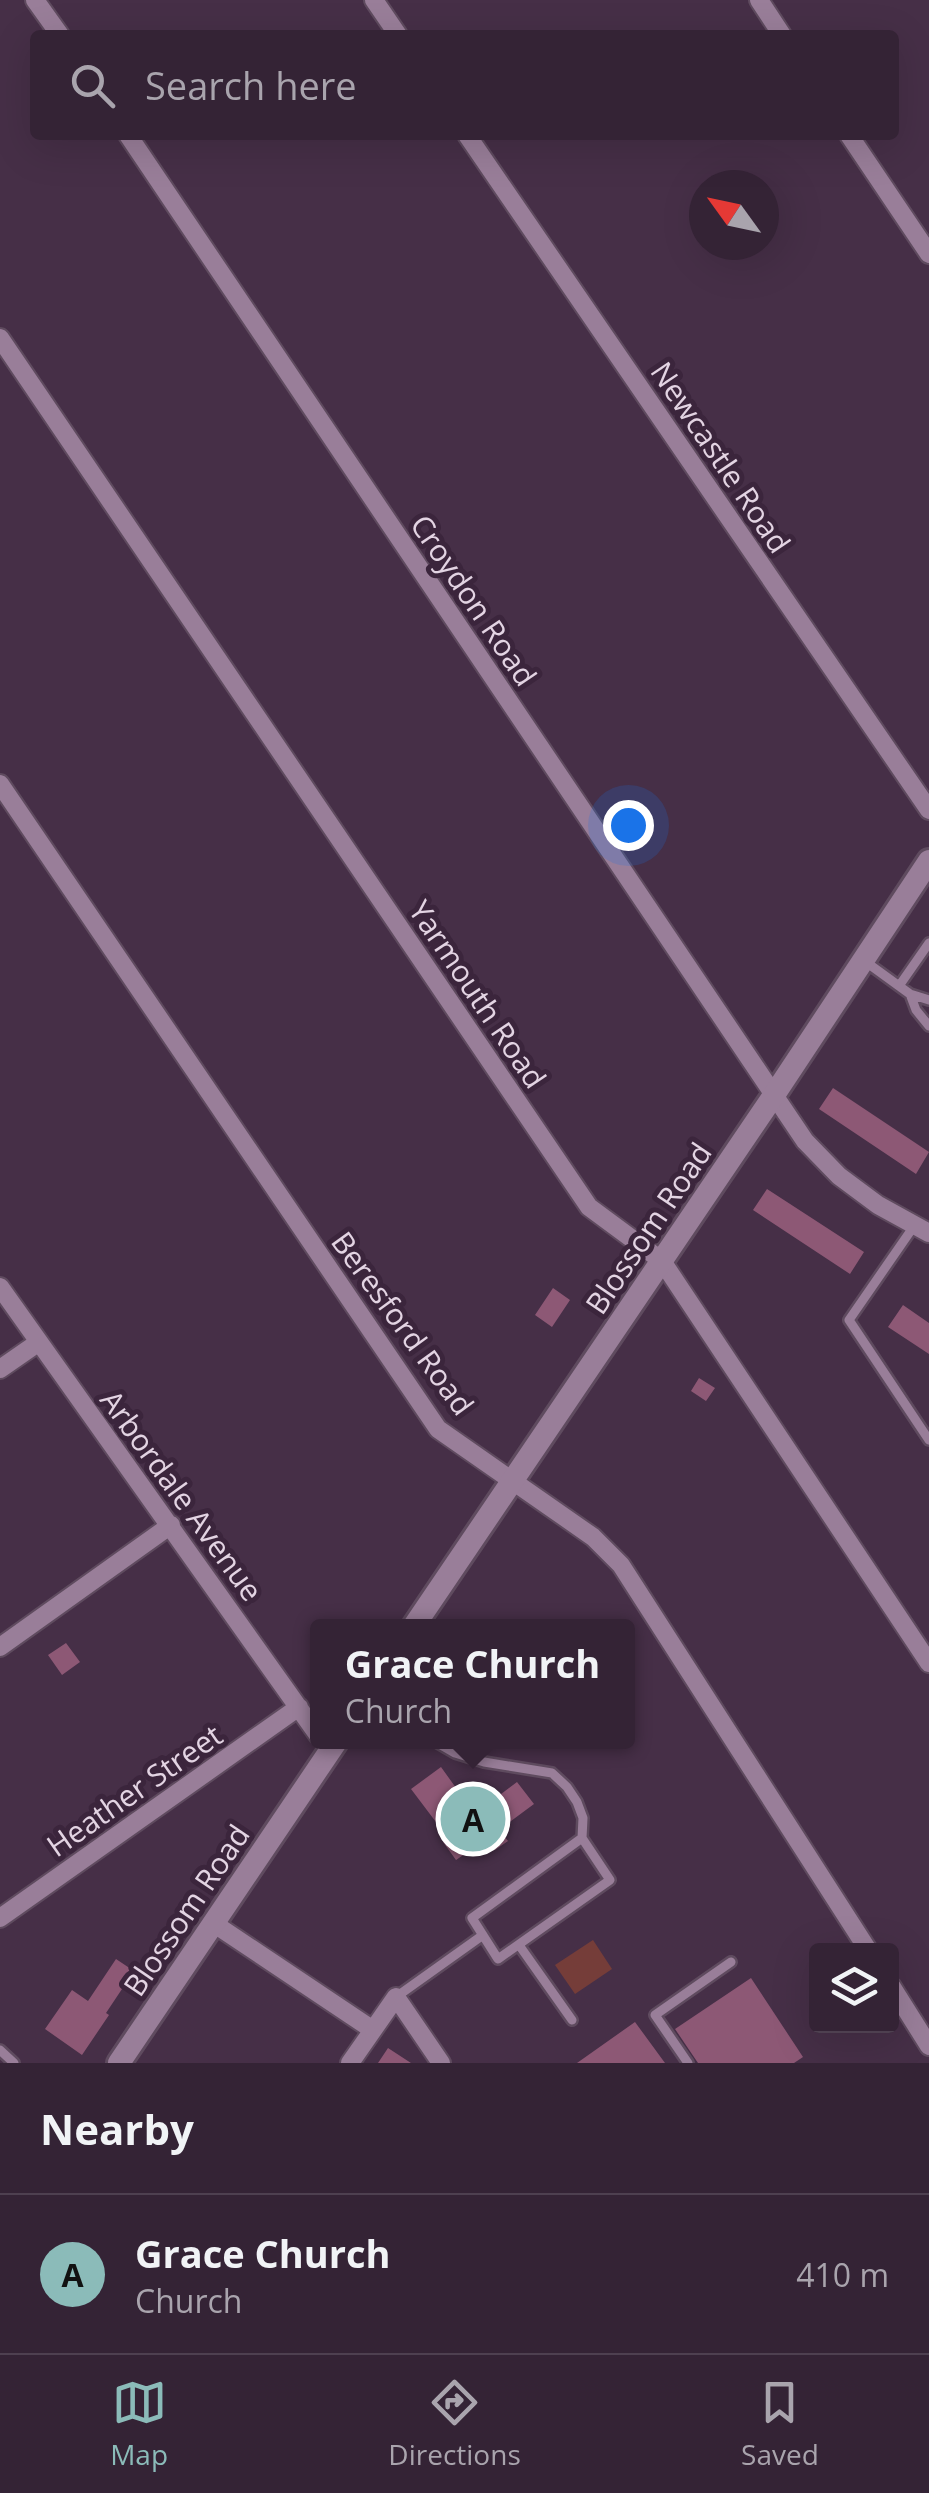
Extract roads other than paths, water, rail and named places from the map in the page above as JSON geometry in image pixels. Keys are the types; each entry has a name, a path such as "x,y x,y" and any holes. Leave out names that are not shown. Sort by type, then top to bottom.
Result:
{"street":[{"path":"35,0 56,30"},
{"path":"374,0 395,30"},
{"path":"759,0 779,30"},
{"name":"Croydon Road","path":"131,140 805,1140 839,1176 878,1205 922,1230"},
{"name":"Newcastle Road","path":"470,140 929,810"},
{"path":"852,140 929,254"},
{"name":"Yarmouth Road","path":"0,338 589,1207 662,1261 929,1663"},
{"name":"Beresford Road","path":"0,784 438,1430 594,1537 621,1565 864,1943"},
{"name":"Blossom Road","path":"419,1619 929,861"},
{"name":"Arbordale Avenue","path":"0,1286 310,1722"},
{"path":"0,1370 39,1342"},
{"path":"0,1646 171,1525"},
{"name":"Heather Street","path":"0,1918 299,1707"},
{"name":"Blossom Road","path":"118,2063 213,1923 322,1749"},
{"path":"213,1923 372,2030"},
{"path":"350,2063 396,1997 441,2063"},
{"path":"899,1999 929,2046"}],"lane":[{"path":"899,986 929,943"},
{"path":"863,960 910,994 929,1000"},
{"path":"910,994 916,1010 929,1026"},
{"path":"922,1230 849,1320 929,1440"},
{"path":"448,1749 484,1762 552,1774 577,1802 583,1818 582,1838 610,1880 498,1960 472,1918 582,1838"},
{"path":"396,1997 483,1935"},
{"path":"519,1944 572,2020"},
{"path":"688,2063 655,2015 731,1962"},
{"path":"0,2050 14,2063"}],"place":[{"name":"Grace Church","path":"473,1819"}]}
